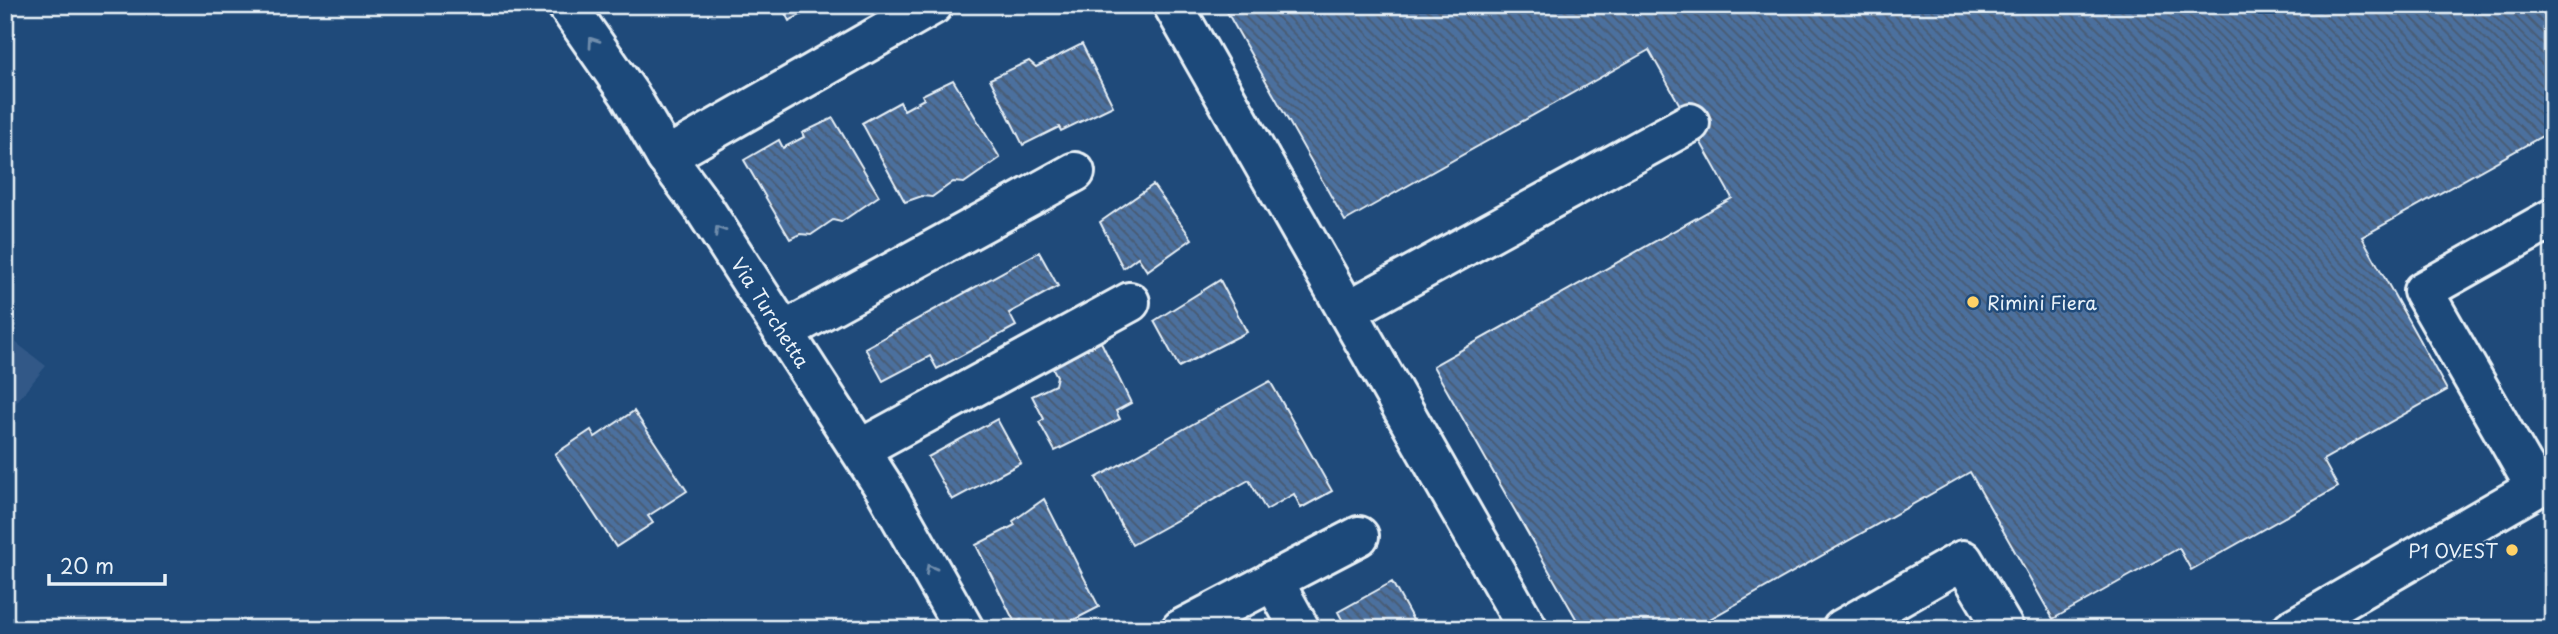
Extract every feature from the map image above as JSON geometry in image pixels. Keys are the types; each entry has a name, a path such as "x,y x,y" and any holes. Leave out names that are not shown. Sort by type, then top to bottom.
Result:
{"street":[{"name":"Via Turchetta","path":"567,5 629,94 666,158 703,207 860,449 964,629"},
{"path":"666,158 933,5"},
{"path":"1173,5 1528,629"},
{"path":"1346,311 1690,122"},
{"path":"783,332 1075,172"},
{"path":"2304,626 2544,483 2423,291 2553,218"},
{"path":"860,449 1130,302"},
{"path":"1181,629 1359,536"},
{"path":"1842,629 1963,559 2004,629"},
{"path":"1273,580 1300,629"}],"shaded area":[{"path":"5,334 46,366 5,416"}],"building":[{"path":"781,5 820,5 789,21"},
{"name":"Rimini Fiera","path":"1223,5 2553,5 2553,130 2362,237 2447,390 2323,460 2338,487 2191,570 2179,548 2053,619 1970,472 1692,629 1582,629 1433,366 1732,198 1649,50 1345,221"},
{"path":"1082,44 1113,106 1061,131 1059,127 1023,145 990,79 1029,61 1036,67"},
{"path":"953,80 1000,158 964,183 953,182 932,197 922,196 905,202 862,123 900,102 904,110 924,99 922,95"},
{"path":"833,118 879,196 841,222 833,220 811,235 800,234 790,239 744,160 779,140 783,148 804,137 802,133"},
{"path":"1153,185 1192,239 1147,271 1138,257 1123,268 1100,222"},
{"path":"1039,252 1058,286 1009,313 1016,326 937,369 930,356 883,381 865,348"},
{"path":"1220,280 1247,332 1179,367 1154,321"},
{"path":"1101,342 1131,403 1116,411 1120,419 1055,451 1039,422 1044,419 1032,396 1055,385 1057,376 1052,367"},
{"path":"1270,381 1332,491 1301,508 1294,494 1266,510 1249,480 1132,545 1096,478"},
{"path":"634,411 687,491 648,516 653,523 616,547 555,454 591,430 595,437"},
{"path":"997,419 1021,463 952,500 928,457"},
{"path":"1044,499 1099,607 1056,629 1025,629 1021,620 1015,623 976,545 1015,525 1013,521"},
{"path":"1392,582 1418,629 1347,629 1338,612"}],"place":[{"name":"Rimini Fiera","path":"1973,302"},
{"name":"P1 OVEST","path":"2512,550"}]}
